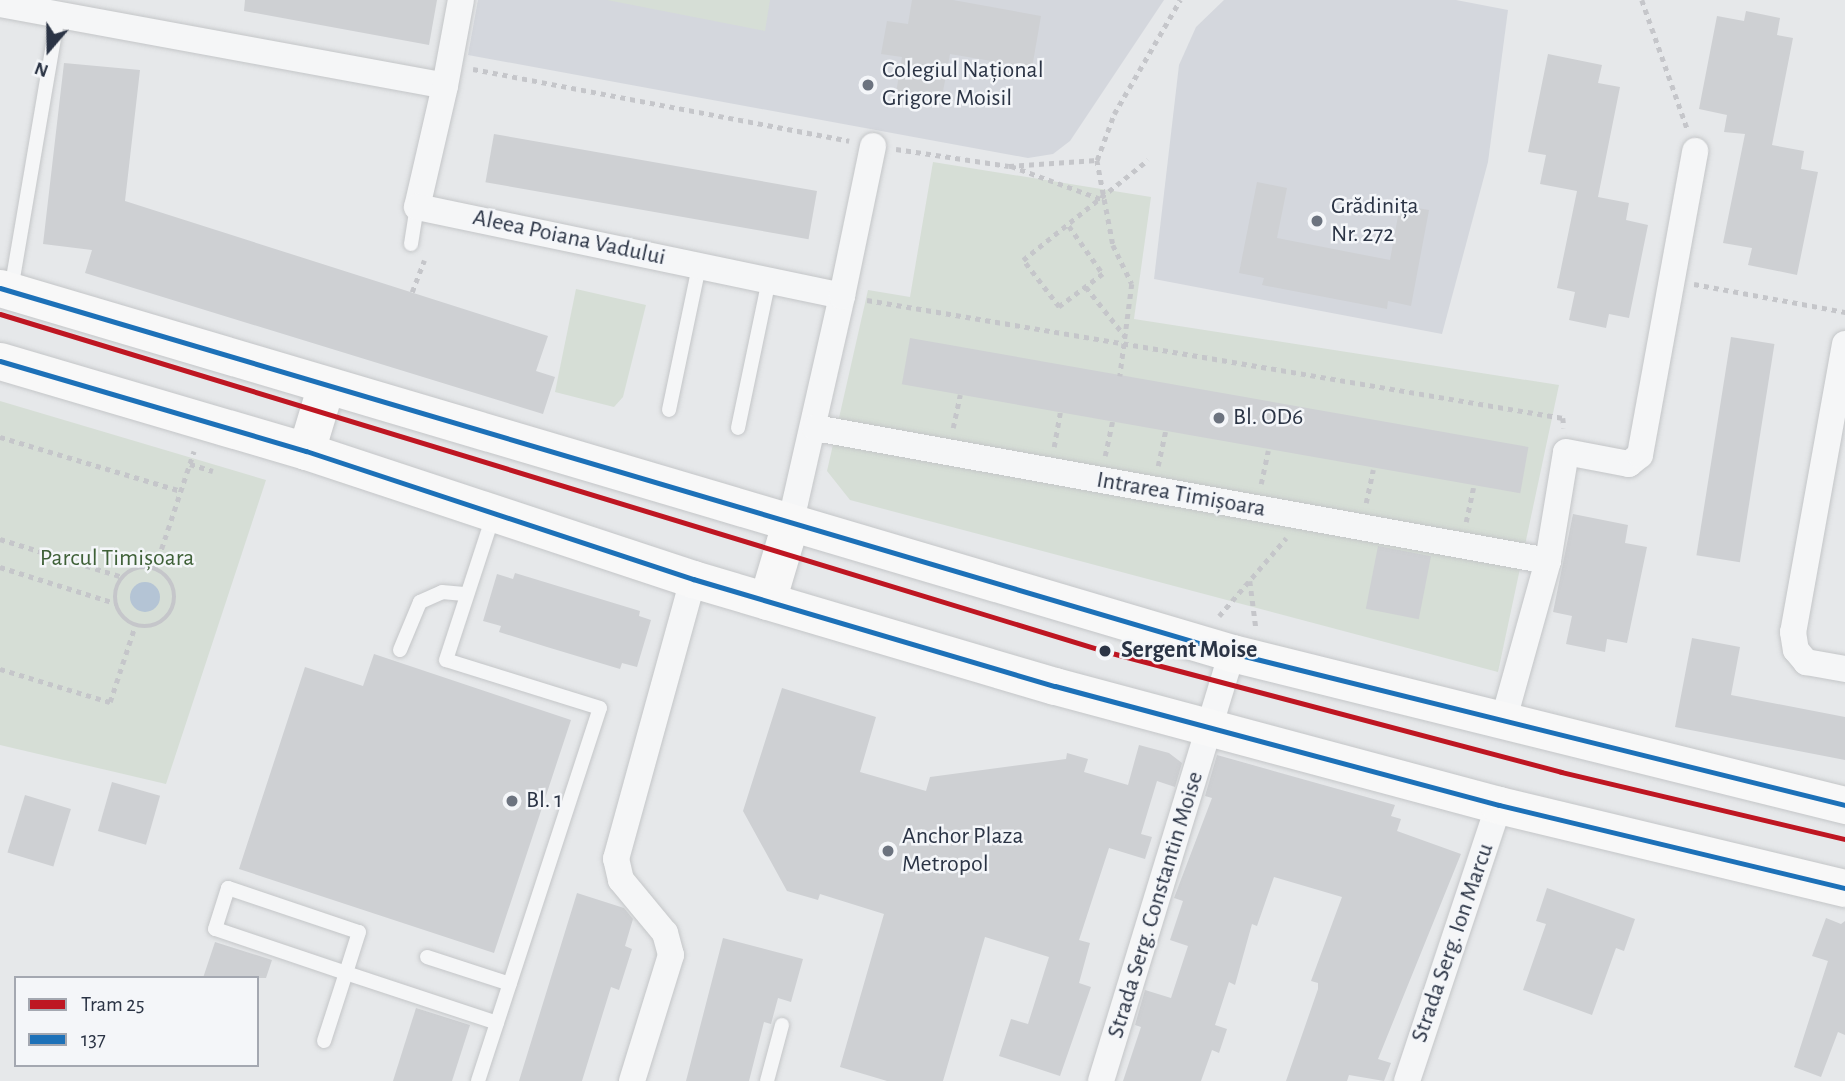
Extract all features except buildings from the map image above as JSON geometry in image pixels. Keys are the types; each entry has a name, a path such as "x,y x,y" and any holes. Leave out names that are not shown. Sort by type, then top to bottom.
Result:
{"main road":[{"path":"5,290 325,388 790,524 1234,639 1503,722 1845,805"},
{"path":"0,361 306,451 693,579 1210,729 1499,805 1845,888"},
{"path":"306,451 325,388"},
{"path":"767,601 790,524"}],"street":[{"path":"417,207 447,76 461,0"},
{"path":"0,4 447,76"},
{"path":"790,524 815,428 873,146"},
{"path":"1503,722 1548,561 1566,452 1629,464 1637,461 1695,151"},
{"name":"Aleea Poiana Vadului","path":"417,207 842,296"},
{"path":"1845,344 1793,632 1796,650 1806,662 1845,669"},
{"name":"Intrarea Timișoara","path":"815,428 1548,561"},
{"path":"632,1081 671,955 665,933 621,880 616,859 693,579"},
{"name":"Strada Serg. Constantin Moise","path":"1101,1081 1210,729 1234,639"},
{"name":"Strada Serg. Ion Marcu","path":"1407,1081 1499,805"}],"lane":[{"path":"5,290 58,15"},
{"path":"411,244 417,207"},
{"path":"669,410 699,266"},
{"path":"738,428 769,280"},
{"path":"478,1081 600,708 446,660 494,513"},
{"path":"400,650 420,602 434,594 467,594"},
{"path":"324,1041 345,973 359,932 229,888 215,929 345,973 497,1023"},
{"path":"427,957 510,984"},
{"path":"767,1081 782,1025"}],"path":[{"path":"1120,376 1132,284 1113,245 1102,200 1097,160 1114,114 1182,0"},
{"path":"1642,0 1695,151"},
{"path":"447,76 1009,166 1102,200"},
{"path":"1009,166 1097,160"},
{"path":"1069,226 1103,274 1059,307 1023,260 1102,200 1148,160"},
{"path":"412,292 428,250"},
{"path":"1672,280 1845,312"},
{"path":"1086,287 1125,336"},
{"path":"842,296 1563,418 1566,452"},
{"path":"948,452 960,395"},
{"path":"1049,471 1060,413"},
{"path":"155,568 205,420"},
{"path":"1100,480 1112,422"},
{"path":"1153,489 1165,432"},
{"path":"0,437 181,491"},
{"path":"1256,508 1268,451"},
{"path":"190,464 213,471"},
{"path":"1361,527 1373,470"},
{"path":"1461,545 1473,488"},
{"path":"1234,639 1250,580 1304,517"},
{"path":"0,539 123,577"},
{"path":"0,567 115,603"},
{"path":"140,567 155,568 173,584 174,607 159,625 135,626 122,617 115,603 123,577 140,567"},
{"path":"1234,639 1250,580"},
{"path":"0,669 110,702 135,626"}],"shaded area":[{"name":"Colegiul Național Grigore Moisil","path":"478,0 1164,0 1070,141 1053,154 1028,158 468,55"},
{"name":"Grădinița Nr. 272","path":"1224,0 1456,0 1508,10 1488,162 1442,334 1154,279 1179,65 1196,27"}],"green space":[{"path":"607,0 770,0 765,31"},
{"path":"933,162 1151,197 1134,319 1559,385 1498,672 850,500 827,471 868,290 910,297"},
{"path":"576,289 646,305 623,397 614,407 555,392"},
{"name":"Parcul Timișoara","path":"0,401 266,480 166,784 0,745"}],"water":[{"path":"145,582 156,586 160,597 156,608 145,612 134,608 130,597 134,586"}],"tram line":[{"name":"25","path":"0,314 1104,651 1561,772 1845,839"}],"transit line":[{"name":"137","path":"0,288 1232,653 1845,805"},
{"name":"137","path":"0,361 306,451 693,579 1055,686 1499,805 1845,888"}],"place":[{"name":"Colegiul Național Grigore Moisil","path":"868,85"},
{"name":"Grădinița Nr. 272","path":"1317,221"},
{"name":"Bl. OD6","path":"1219,418"},
{"name":"Sergent Moise","path":"1105,651"},
{"name":"Bl. 1","path":"512,801"},
{"name":"Anchor Plaza Metropol","path":"888,851"}]}
